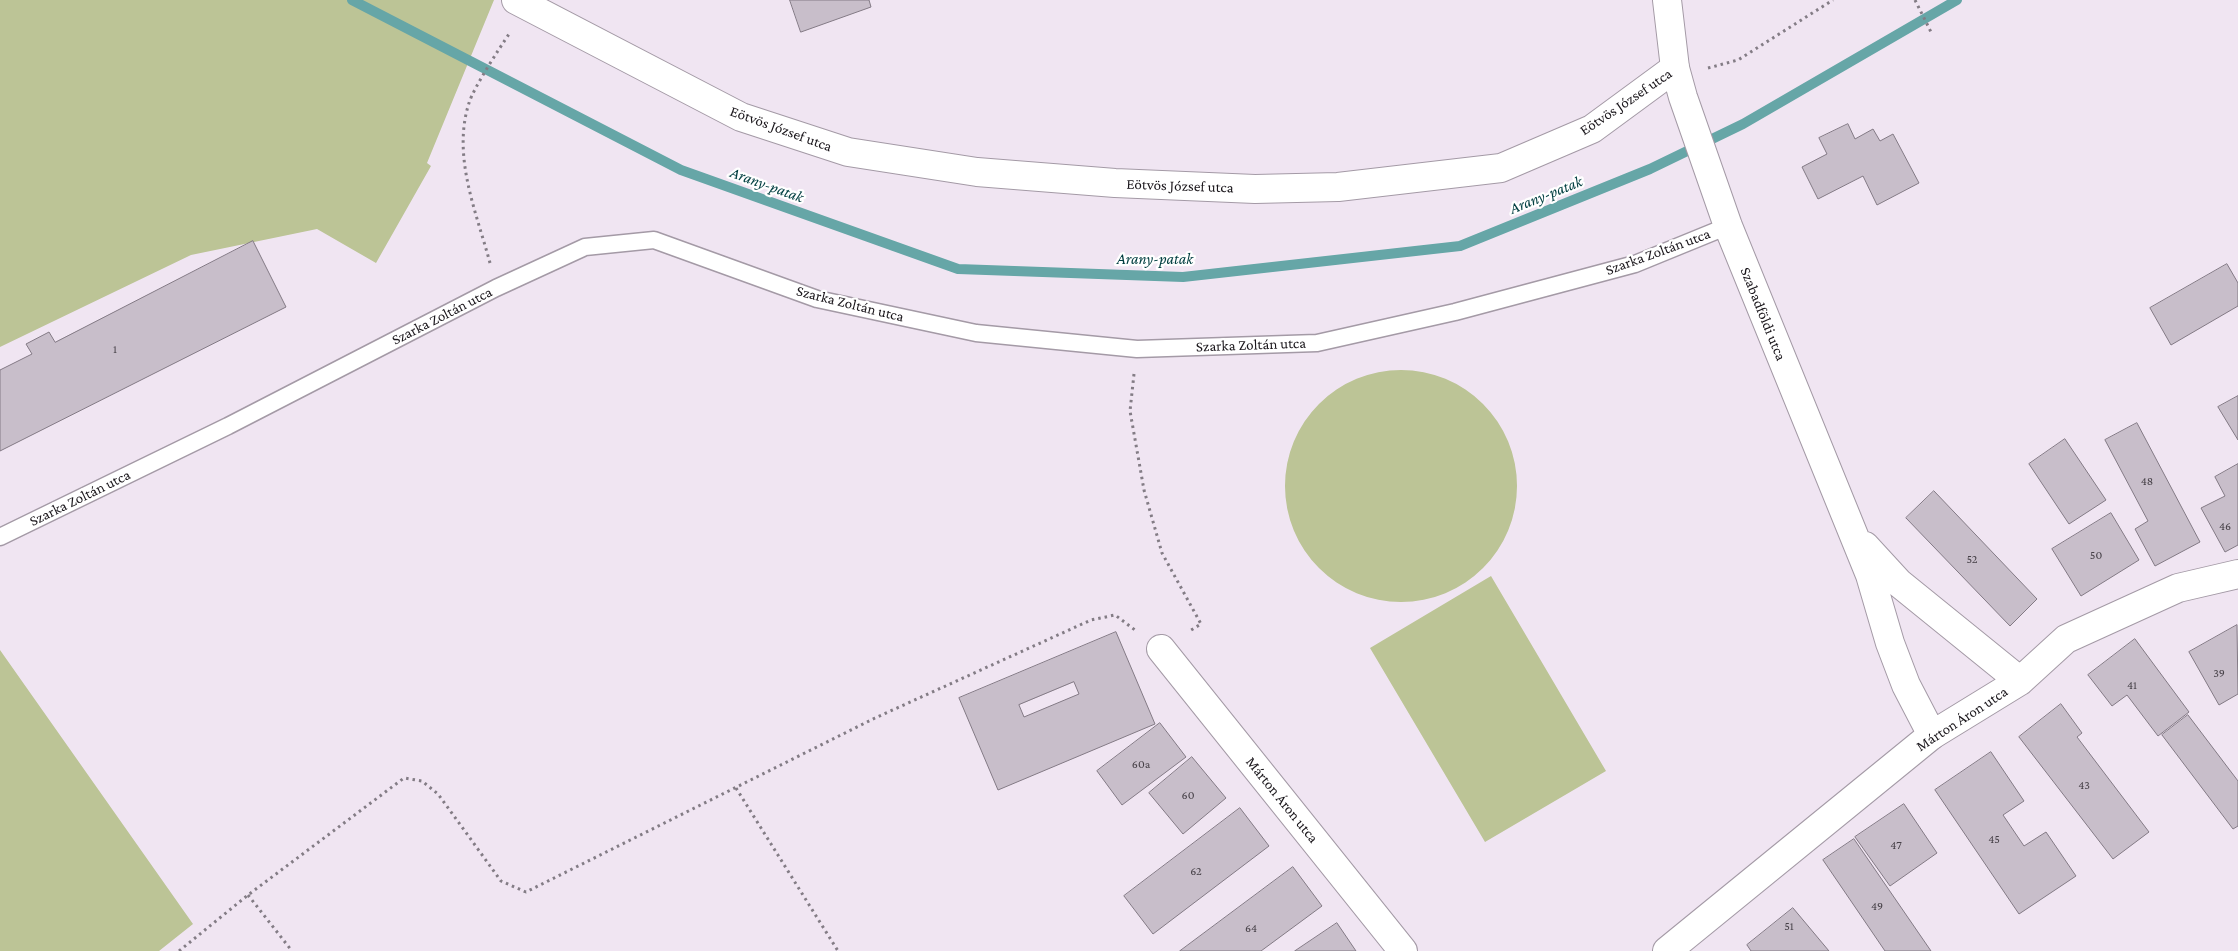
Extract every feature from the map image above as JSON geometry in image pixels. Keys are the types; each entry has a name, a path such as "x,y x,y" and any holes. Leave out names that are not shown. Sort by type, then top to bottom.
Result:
{"street":[{"name":"Eötvös József utca","path":"516,0 741,117 848,152 977,172 1115,183 1255,189 1338,187 1501,168 1592,129 1675,68"},
{"name":"Szabadföldi utca","path":"1667,0 1675,68 1682,97 1728,226 1870,575 1890,643 1906,685 1932,735"},
{"name":"Szabadföldi utca","path":"1850,529 1898,583 2020,681"},
{"name":"Márton Áron utca","path":"1667,951 1932,735 2020,681 2066,639 2178,588 2238,574"},
{"name":"Márton Áron utca","path":"1160,649 1403,951"}],"lane":[{"name":"Szarka Zoltán utca","path":"0,537 228,426 496,288 586,247 654,240 817,299 976,333 1137,349 1317,343 1455,312 1635,264 1728,226"}],"path":[{"name":"Eötvös József utca","path":"1675,68 1707,68 1738,60 1833,0"},
{"path":"1916,1 1932,34"},
{"path":"496,288 463,159 464,132 470,102 508,36"},
{"path":"179,951 248,895 404,778 422,781 438,794 501,881 526,892 875,718 1091,620 1115,615 1160,649 1201,624 1162,554 1144,490 1130,411 1137,349"},
{"path":"736,788 838,951"},
{"path":"248,895 292,951"}],"green space":[{"path":"0,0 494,0 427,163 431,166 376,263 317,229 191,255 0,347"},
{"path":"1401,370 1435,375 1445,379 1456,384 1483,404 1503,431 1508,442 1512,452 1517,486 1512,520 1508,530 1503,541 1483,568 1456,588 1445,593 1435,597 1401,602 1367,597 1357,593 1346,588 1319,568 1299,541 1294,530 1290,520 1285,486 1290,452 1294,442 1299,431 1319,404 1346,384 1357,379 1367,375"},
{"path":"1491,576 1606,771 1485,842 1370,648"},
{"path":"0,650 193,924 159,951 0,951"}],"building":[{"path":"790,0 869,0 871,7 801,32"},
{"path":"1848,124 1855,139 1873,129 1880,141 1893,134 1919,183 1877,205 1863,176 1818,199 1802,167 1827,154 1819,138"},
{"path":"253,241 286,307 0,451 0,370 32,354 26,344 49,332 55,342"},
{"path":"2227,264 2238,283 2238,306 2171,345 2150,308"},
{"path":"2238,396 2238,440 2218,407"},
{"path":"2137,423 2200,542 2155,566 2135,529 2148,521 2105,440"},
{"path":"2065,439 2106,500 2069,524 2029,464"},
{"path":"2238,464 2238,545 2225,552 2201,508 2225,496 2215,477"},
{"path":"1934,491 2037,599 2010,626 1906,518"},
{"path":"2111,513 2139,560 2081,596 2052,549"},
{"path":"2237,625 2238,694 2219,705 2189,652"},
{"path":"1116,632 1155,724 998,790 959,698","holes":["1074,682 1079,694 1024,717 1019,705"]},
{"path":"2135,639 2189,712 2158,736 2127,695 2112,706 2088,675"},
{"path":"2061,704 2082,733 2077,737 2149,832 2113,859 2019,737"},
{"path":"2188,715 2238,781 2238,826 2233,829 2162,735"},
{"path":"1160,723 1186,757 1122,805 1097,771"},
{"path":"1991,752 2024,801 2003,815 2024,846 2046,832 2076,876 2019,914 1935,790"},
{"path":"1192,757 1226,798 1183,834 1149,793"},
{"path":"1904,804 1937,853 1890,886 1855,837"},
{"path":"1240,808 1269,846 1153,934 1124,896"},
{"path":"1854,839 1931,951 1885,951 1823,860"},
{"path":"1293,867 1322,906 1261,951 1180,951"},
{"path":"1793,908 1829,951 1751,951 1747,945"},
{"path":"1337,923 1356,951 1295,951"}],"waterway":[{"name":"Arany-patak","path":"352,0 681,170 958,269 1183,277 1460,246 1650,169 1743,124 1957,0"}]}
